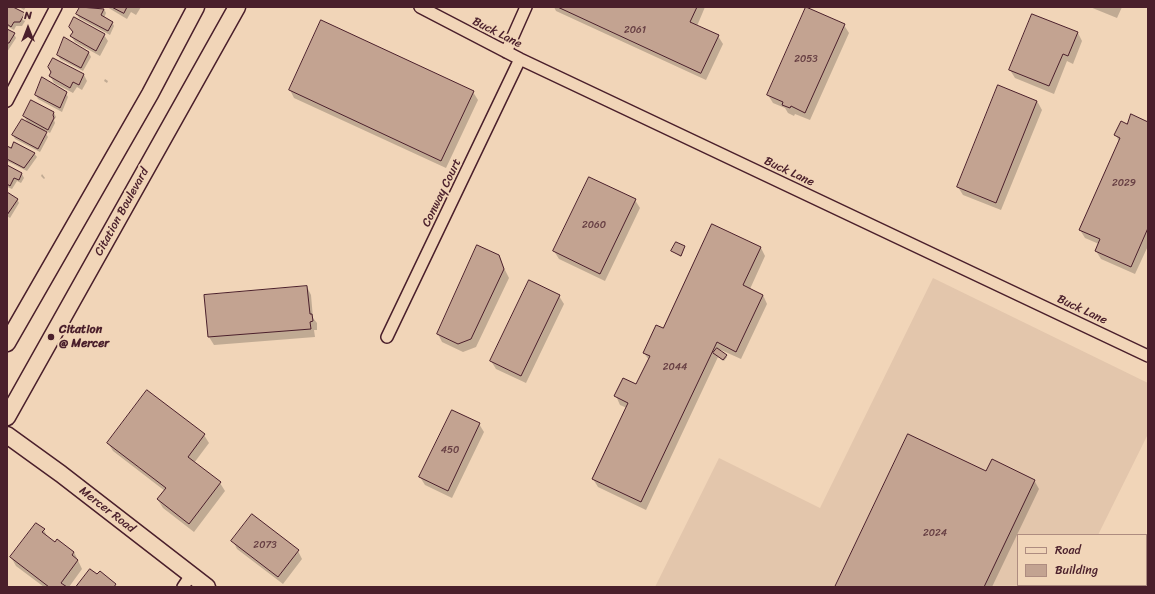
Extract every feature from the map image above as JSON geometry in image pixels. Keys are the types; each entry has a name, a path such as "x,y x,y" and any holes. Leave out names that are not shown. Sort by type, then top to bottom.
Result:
{"main road":[{"path":"7,343 146,100 196,7"},
{"name":"Citation Boulevard","path":"7,417 237,7"},
{"name":"Mercer Road","path":"7,435 61,474 187,581 207,587"}],"street":[{"path":"7,101 56,7"},
{"name":"Buck Lane","path":"420,7 520,59 1148,356"},
{"path":"506,52 526,7"},
{"name":"Conway Court","path":"387,337 520,59"}],"shaded area":[{"path":"933,278 1148,383 1148,434 1098,534 1017,534 1017,586 1073,587 655,587 719,458 820,508"}],"building":[{"path":"7,7 13,7 25,13 20,22 14,22 11,27 7,24"},
{"path":"80,7 104,9 101,15 113,22 108,31 76,14"},
{"path":"112,7 127,7 124,13"},
{"path":"558,7 697,7 690,22 719,35 701,73"},
{"path":"806,7 845,24 805,113 791,106 790,108 782,105 783,102 767,95"},
{"path":"1032,14 1078,32 1068,56 1063,54 1049,86 1009,70"},
{"path":"74,17 105,34 96,51 70,36 73,32 69,27"},
{"path":"321,20 474,91 441,161 289,90"},
{"path":"7,29 15,33 9,43 7,43"},
{"path":"64,37 89,52 81,68 57,55"},
{"path":"53,58 84,74 79,85 73,82 70,88 49,76 51,72 48,67"},
{"path":"42,77 67,92 60,108 35,95"},
{"path":"998,85 1037,101 996,203 957,187"},
{"path":"31,100 54,112 54,118 48,130 23,116"},
{"path":"1131,114 1148,122 1148,228 1131,267 1095,251 1100,239 1079,230 1120,138 1114,135 1121,121 1127,124"},
{"path":"22,119 47,132 38,149 12,135"},
{"path":"14,142 35,153 24,168 7,159 7,146 11,148"},
{"path":"7,165 22,173 19,180 14,178 10,186 7,184"},
{"path":"589,177 636,199 600,274 553,251"},
{"path":"7,192 18,199 7,215"},
{"path":"712,224 761,247 743,285 763,295 736,352 717,342 641,502 592,479 628,403 614,396 623,378 636,384 650,356 643,353 656,325 663,328"},
{"path":"676,242 685,246 681,256 671,251"},
{"path":"477,245 499,255 504,269 471,339 458,344 437,334"},
{"path":"529,280 560,295 521,376 490,361"},
{"path":"307,286 310,314 312,314 313,321 310,322 311,329 208,337 204,295"},
{"path":"717,348 727,355 723,360 713,353"},
{"path":"147,390 205,434 188,457 221,482 189,524 157,499 166,488 107,443"},
{"path":"452,410 480,423 448,491 419,477"},
{"path":"908,434 986,471 992,459 1035,480 984,587 835,587"},
{"path":"252,514 299,550 278,577 231,541"},
{"path":"36,523 45,529 42,532 55,542 57,539 74,552 72,555 78,560 61,583 67,587 49,587 10,557"},
{"path":"90,569 97,574 100,571 116,584 114,587 76,587"}],"place":[{"name":"Citation @ Mercer","path":"51,337"}]}
